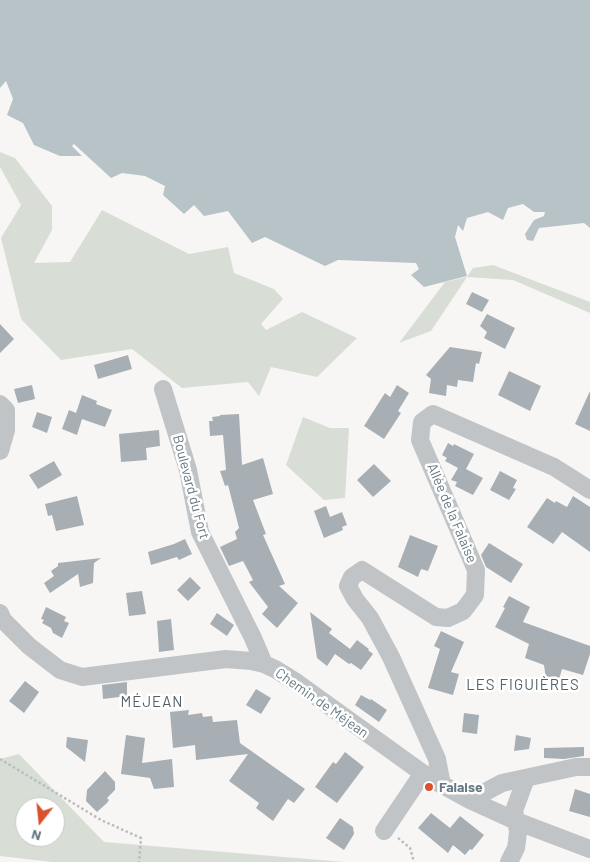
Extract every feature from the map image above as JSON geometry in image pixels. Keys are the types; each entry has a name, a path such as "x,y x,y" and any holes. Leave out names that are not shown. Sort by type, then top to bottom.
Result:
{"street":[{"name":"Boulevard du Fort","path":"163,389 188,470 200,532 264,664"},
{"path":"0,404 6,410 6,430 0,451"},
{"name":"Allée de la Falaise","path":"442,785 437,759 391,657 370,618 355,599 348,586 352,577 362,570 436,617 448,618 463,611 475,594 476,570 420,440 422,422 433,414 554,467 590,490"},
{"name":"Chemin de Méjean","path":"0,613 3,620 29,646 60,670 82,677 226,659 264,664 296,682 423,774 442,785 516,821 590,848"},
{"path":"470,800 502,782 576,767 590,767"},
{"path":"384,830 423,774"},
{"path":"512,855 518,831 514,811 526,778"}],"path":[{"path":"0,759 100,820 141,838 139,862"},
{"path":"384,830 398,837 410,848 414,862"}],"shaded area":[{"path":"0,0 590,0 590,228 584,223 539,228 533,241 527,240 525,234 534,220 544,216 545,212 534,212 523,204 508,208 503,220 488,212 467,218 463,231 458,225 455,237 467,276 424,287 411,275 419,269 416,263 338,260 325,266 265,237 252,243 228,211 204,216 194,205 184,214 163,195 165,186 145,176 122,173 111,178 74,144 72,146 82,156 60,156 34,145 23,123 7,115 13,99 6,81 0,88"},
{"path":"0,152 15,158 52,206 52,230 34,263 70,262 102,210 189,254 228,247 234,273 274,289 283,299 261,324 266,330 302,312 357,338 317,377 271,367 259,396 248,382 182,388 132,349 61,360 21,319 1,238 21,205 0,167"},
{"path":"493,265 590,302 590,313 513,280 467,277 473,268"},
{"path":"467,277 431,331 399,343 445,282"},
{"path":"303,417 330,428 349,428 345,498 324,500 286,465"},
{"path":"19,754 61,797 15,797 15,847 65,847 65,802 104,842 344,862 52,862 0,856 0,759"}],"building":[{"path":"472,292 489,300 482,312 466,304"},
{"path":"487,314 515,328 505,349 484,338 487,332 480,326"},
{"path":"0,324 14,339 0,353"},
{"path":"450,347 482,352 479,364 476,363 473,382 458,380 457,387 447,385 446,396 429,393 431,379 426,375"},
{"path":"128,355 132,369 98,379 94,365"},
{"path":"509,371 541,386 530,411 498,395"},
{"path":"32,385 35,399 18,403 14,389"},
{"path":"397,385 409,393 398,411 401,413 384,439 364,426 385,393 390,397"},
{"path":"590,391 590,431 575,424"},
{"path":"82,395 97,401 96,404 112,410 105,427 82,419 77,435 62,429 69,410 76,413"},
{"path":"37,412 52,417 47,433 32,427"},
{"path":"239,414 242,465 263,458 273,494 253,500 266,534 263,535 285,584 279,586 298,603 277,628 262,614 268,607 249,582 253,580 243,561 229,566 220,547 237,539 235,532 239,528 228,485 225,486 220,471 226,470 223,435 210,436 209,421 213,421 212,417 220,415"},
{"path":"159,430 160,446 146,448 147,460 121,462 119,434"},
{"path":"448,443 474,454 466,469 483,478 473,495 455,486 457,482 451,480 458,468 445,461 447,458 442,455"},
{"path":"54,461 62,475 38,489 29,475"},
{"path":"374,464 391,481 373,497 357,480"},
{"path":"500,471 517,480 513,488 516,489 509,500 490,490"},
{"path":"77,496 84,525 56,531 52,515 48,516 45,504"},
{"path":"573,496 590,507 590,552 562,532 553,544 527,527 547,498 567,507"},
{"path":"326,506 330,517 342,512 347,525 342,527 343,530 324,538 314,511"},
{"path":"410,535 438,546 428,571 421,569 418,577 398,567"},
{"path":"185,539 192,554 179,560 177,557 151,565 148,552"},
{"path":"489,543 523,564 511,583 486,567 481,555"},
{"path":"101,558 94,563 93,583 80,587 78,574 50,593 44,583 54,576 51,571 58,566 58,563"},
{"path":"190,577 201,588 188,601 177,590"},
{"path":"142,591 146,614 129,616 126,593"},
{"path":"509,596 530,607 523,622 590,646 590,654 583,675 562,669 558,683 546,679 544,665 525,658 529,644 495,627"},
{"path":"46,607 66,617 64,621 69,623 62,638 42,623 44,620 41,619"},
{"path":"310,612 332,629 329,633 350,649 357,640 369,649 373,654 361,670 335,654 327,666 317,658"},
{"path":"217,613 234,625 227,636 210,624"},
{"path":"171,619 174,650 159,652 157,621"},
{"path":"441,631 464,642 451,672 459,674 453,695 428,688 440,649 434,646"},
{"path":"25,681 39,692 24,713 9,701"},
{"path":"127,682 127,696 103,699 102,685"},
{"path":"256,689 271,698 261,714 246,705"},
{"path":"361,695 371,699 387,710 379,722 355,705"},
{"path":"189,710 188,715 202,713 203,717 212,716 213,722 237,720 240,743 305,789 294,803 288,799 273,821 256,808 259,803 229,781 248,754 196,760 195,745 173,748 170,712"},
{"path":"464,713 479,715 477,734 462,732"},
{"path":"126,735 145,738 142,763 172,759 174,787 154,789 150,778 121,774"},
{"path":"516,735 531,738 529,749 514,751"},
{"path":"67,737 88,740 85,762 66,747"},
{"path":"584,747 584,756 564,759 544,758 544,748"},
{"path":"345,752 364,767 337,803 315,787 333,762 336,764"},
{"path":"105,771 115,782 115,790 107,798 109,800 107,803 97,812 86,801 87,790"},
{"path":"575,789 590,794 590,817 569,811"},
{"path":"431,813 450,828 460,816 484,835 472,850 470,849 465,855 453,845 448,853 418,828"},
{"path":"340,818 353,827 354,834 344,850 326,838"}],"place":[{"name":"Falaise","path":"429,787"}],"district":[{"name":"LES FIGUIÈRES","path":"523,685"},
{"name":"MÉJEAN","path":"152,702"}]}
